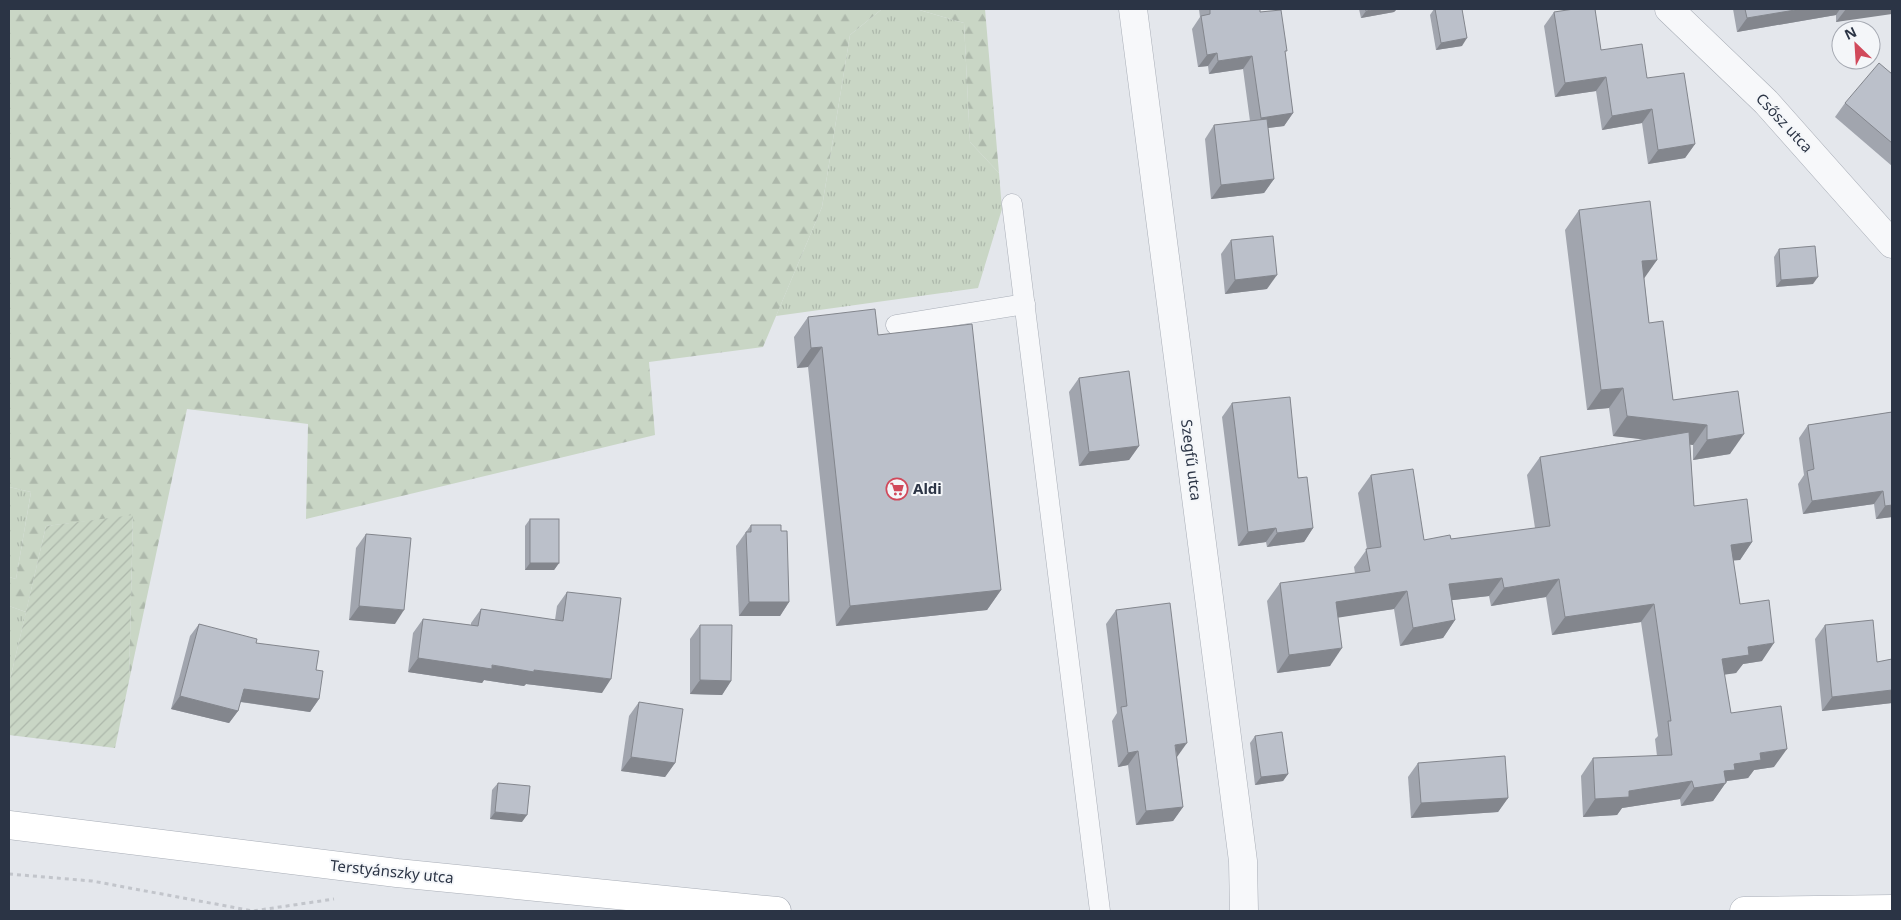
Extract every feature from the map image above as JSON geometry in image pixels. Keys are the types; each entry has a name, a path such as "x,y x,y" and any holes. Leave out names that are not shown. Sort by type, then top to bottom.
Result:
{"main road":[{"name":"Terstyánszky utca","path":"9,825 397,872 777,911"},
{"path":"1744,911 1892,909"}],"street":[{"name":"Szegfű utca","path":"1133,9 1243,861 1244,911"},
{"name":"Csősz utca","path":"1669,9 1766,102 1892,244"}],"lane":[{"path":"1012,204 1100,911"},
{"path":"896,325 1025,304"}],"path":[{"path":"9,874 92,881 253,911 338,898"}],"green space":[{"path":"9,9 882,9 850,35 822,207 763,347 649,362 655,435 306,519 308,424 187,409 129,681 133,516 46,526 26,612 9,606 9,577 16,579 31,492 9,487"},
{"path":"882,9 916,9 964,23 970,142 999,173 1002,209 978,288 776,316 822,207 850,35"},
{"path":"916,9 985,9 999,173 970,142 964,23"},
{"path":"9,487 31,492 16,579 9,577"},
{"path":"133,515 129,681 115,748 9,735 9,684 46,526"},
{"path":"9,606 26,612 9,684"}],"building":[{"path":"1210,9 1260,9 1260,12 1281,10 1293,113 1261,118 1252,56 1218,61 1217,53 1207,55 1201,16 1210,14"},
{"path":"1435,9 1462,9 1467,38 1441,43"},
{"path":"1574,9 1595,9 1601,50 1642,44 1647,78 1684,73 1695,144 1658,150 1652,109 1612,116 1606,77 1565,83 1554,12"},
{"path":"1745,9 1801,9 1747,18"},
{"path":"1881,65 1892,74 1892,143 1845,103 1873,70 1881,70"},
{"path":"1267,119 1274,179 1221,185 1214,125"},
{"path":"1650,201 1657,260 1642,261 1649,323 1663,321 1673,400 1738,391 1744,434 1707,440 1707,425 1627,416 1623,388 1601,390 1579,210"},
{"path":"1273,236 1277,275 1235,280 1231,240"},
{"path":"1815,246 1818,277 1781,280 1779,249"},
{"name":"Aldi","path":"875,309 878,335 972,324 1001,590 850,606 822,347 811,348 808,317"},
{"path":"1129,371 1139,446 1089,452 1079,378"},
{"path":"1290,397 1298,478 1307,477 1313,528 1277,533 1276,528 1248,532 1232,403"},
{"path":"1892,412 1892,505 1885,506 1883,491 1812,501 1807,471 1814,469 1808,425"},
{"path":"1689,432 1694,506 1747,499 1752,542 1731,545 1740,604 1769,600 1774,643 1748,647 1749,655 1722,659 1731,713 1781,706 1787,749 1760,753 1761,760 1734,764 1735,770 1724,771 1726,783 1694,788 1692,781 1629,791 1629,797 1595,799 1593,758 1672,755 1668,721 1671,721 1654,604 1565,617 1559,579 1504,588 1502,578 1449,584 1455,620 1413,628 1407,591 1336,602 1342,648 1289,655 1280,583 1370,571 1366,549 1381,547 1371,475 1413,469 1424,540 1450,535 1451,539 1550,526 1540,457"},
{"path":"530,519 559,519 559,563 530,563"},
{"path":"751,525 781,525 781,531 787,531 789,602 749,602 746,532 751,532"},
{"path":"366,534 411,538 404,610 359,606"},
{"path":"567,592 621,598 611,679 534,670 534,672 492,665 492,669 418,658 423,619 478,626 481,609 563,621"},
{"path":"1170,603 1187,743 1175,745 1183,807 1146,811 1138,751 1128,753 1121,707 1127,706 1116,610"},
{"path":"1873,620 1877,662 1892,659 1892,690 1832,697 1825,625"},
{"path":"199,624 257,639 256,643 319,651 316,670 323,671 319,699 244,689 238,711 180,696"},
{"path":"700,625 732,625 731,681 700,680"},
{"path":"639,702 683,709 675,763 631,757"},
{"path":"1282,732 1288,774 1261,777 1255,736"},
{"path":"1505,756 1508,798 1421,803 1418,763"},
{"path":"498,783 530,786 527,815 495,812"}],"place":[{"name":"Aldi","path":"897,489"}]}
